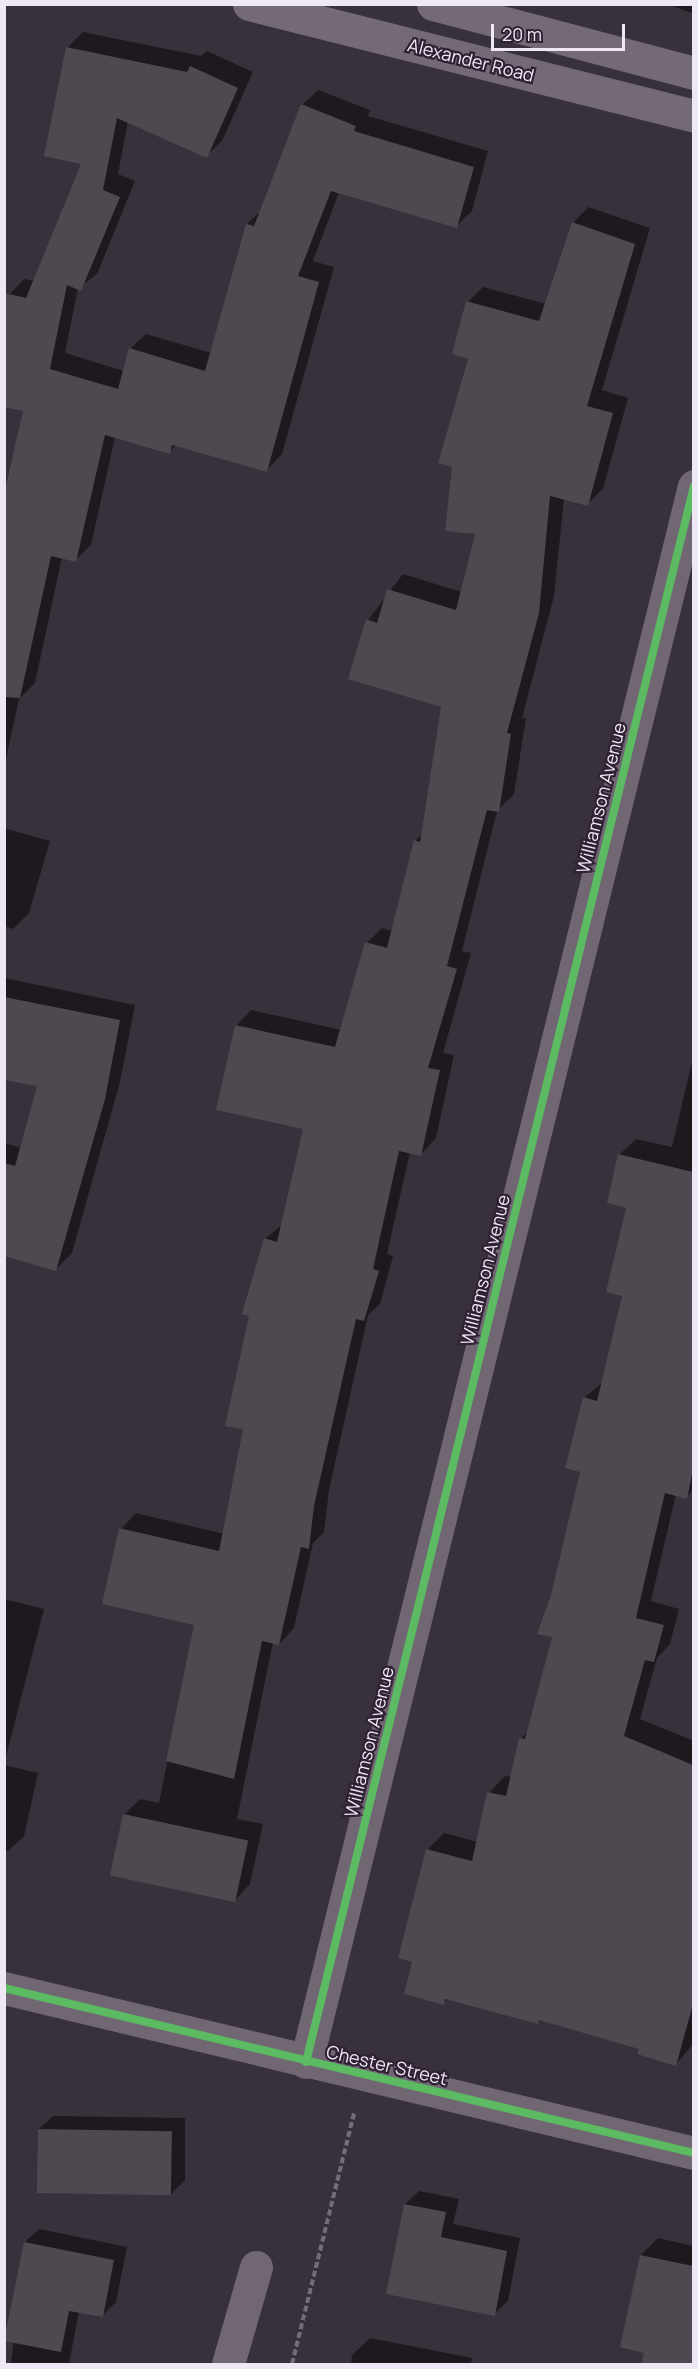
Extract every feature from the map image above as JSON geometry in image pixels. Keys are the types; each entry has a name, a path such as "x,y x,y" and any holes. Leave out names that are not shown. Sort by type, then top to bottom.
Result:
{"main road":[{"name":"Alexander Road","path":"249,4 693,116"},
{"path":"433,4 693,73"}],"street":[{"name":"Williamson Avenue","path":"306,2062 693,486"},
{"name":"Chester Street","path":"4,1988 693,2153"},
{"path":"228,2364 256,2267"}],"path":[{"path":"292,2364 364,2075"}],"building":[{"path":"66,47 187,72 190,66 238,88 207,158 117,118 103,190 120,197 81,291 67,285 50,369 118,389 129,348 205,371 246,224 254,226 301,104 356,126 354,131 474,167 457,228 331,191 298,276 319,282 267,472 172,445 170,454 105,435 76,562 51,556 20,698 4,697 4,493 23,411 4,407 4,293 26,298 81,164 44,156"},
{"path":"572,222 635,244 587,406 613,413 588,506 550,496 539,613 507,733 511,734 499,812 487,810 447,966 457,969 428,1068 440,1070 421,1156 399,1151 373,1269 379,1271 364,1321 356,1319 314,1506 309,1549 301,1547 279,1645 262,1641 234,1779 166,1761 194,1625 102,1604 119,1528 219,1551 243,1429 225,1426 249,1316 242,1314 264,1238 277,1242 303,1129 216,1110 235,1025 335,1047 365,942 387,948 414,840 420,842 441,707 348,679 366,619 377,623 387,589 456,610 475,534 445,531 452,467 438,463 468,359 452,354 466,301 539,321"},
{"path":"4,997 120,1020 105,1099 56,1271 4,1256 4,1163 15,1166 37,1086 4,1080"},
{"path":"618,1154 693,1172 693,1469 687,1499 665,1493 636,1618 664,1625 654,1662 645,1660 624,1736 693,1765 693,2004 676,2066 637,2054 639,2049 539,2020 538,2024 445,1999 444,2005 404,1994 412,1962 398,1958 426,1849 472,1861 487,1792 506,1796 519,1738 525,1739 552,1637 537,1634 551,1595 580,1472 565,1468 583,1397 597,1401 622,1296 606,1292 626,1208 607,1203"},
{"path":"123,1814 248,1841 235,1902 110,1876"},
{"path":"38,2129 172,2131 171,2195 37,2193"},
{"path":"404,2204 446,2212 441,2237 507,2251 495,2316 386,2294"},
{"path":"24,2242 114,2260 103,2317 69,2311 61,2352 4,2341"},
{"path":"640,2255 693,2266 693,2364 641,2364 644,2353 620,2347"}],"cycle path":[{"path":"306,2062 694,486"},
{"path":"4,1988 694,2153"}]}
